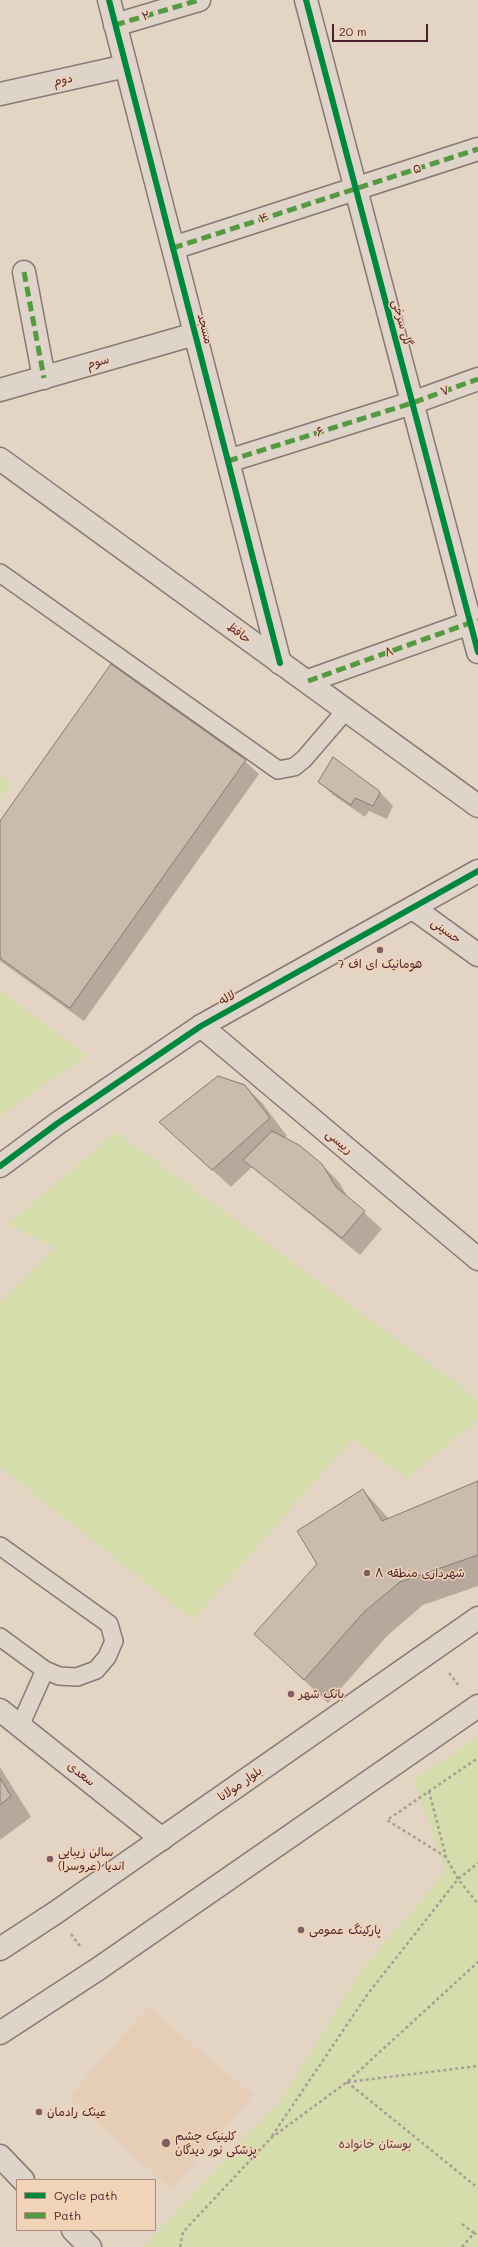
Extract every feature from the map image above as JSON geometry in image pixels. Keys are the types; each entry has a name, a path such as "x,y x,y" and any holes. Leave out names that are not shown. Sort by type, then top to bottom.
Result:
{"street":[{"name":"مسجد","path":"109,0 280,663"},
{"name":"۲","path":"115,26 199,0"},
{"name":"گل سرخی","path":"306,0 412,404 474,622 478,652"},
{"name":"دوم","path":"0,94 126,66"},
{"name":"۵","path":"355,189 478,149"},
{"name":"۴","path":"173,248 355,189"},
{"path":"24,272 44,378"},
{"name":"سوم","path":"0,390 195,334"},
{"name":"۷","path":"412,404 478,379"},
{"name":"۶","path":"228,461 412,404"},
{"name":"حافظ","path":"0,459 280,663 308,681 478,806"},
{"name":"۸","path":"308,681 474,622"},
{"name":"لاله","path":"0,1166 58,1123 201,1026 478,871"},
{"name":"حسینی","path":"414,908 478,955"},
{"name":"رییسی","path":"201,1026 478,1259"},
{"name":"بلوار مولانا","path":"0,1949 162,1839 478,1618"},
{"path":"0,2032 98,1969 476,1707"},
{"name":"سعدی","path":"0,1710 162,1839"},
{"path":"0,2156 23,2179"},
{"path":"74,2231 90,2247"}],"lane":[{"path":"0,573 278,770 294,767 304,759 347,710"},
{"path":"0,1546 109,1624 113,1632 114,1642 107,1657 96,1670 77,1676 59,1676 45,1670 0,1637"},
{"path":"20,1726 45,1670"}],"path":[{"path":"432,1650 476,1707"},
{"path":"446,1857 387,1820 478,1758"},
{"path":"429,1791 446,1857 458,1879 478,1904"},
{"path":"180,2247 184,2232 271,2138 367,1995 458,1879 478,1863"},
{"path":"55,1913 98,1969"},
{"path":"271,2138 347,2082 478,1962"},
{"path":"347,2082 478,2066"},
{"path":"347,2082 478,2188"},
{"path":"462,2224 478,2235"},
{"path":"462,2247 474,2233"}],"shaded area":[{"name":"کلینیک چشم پزشکی نور دیدگان","path":"148,2007 253,2095 171,2189 69,2097"}],"green space":[{"path":"0,775 12,784 0,799"},
{"path":"0,990 87,1055 0,1116"},
{"path":"116,1132 478,1399 478,1420 407,1478 352,1439 193,1620 0,1467 0,1303 55,1248 8,1224"},
{"name":"بوستان خانواده","path":"478,1737 478,2247 143,2247 280,2101 365,1965 446,1872 413,1780"}],"building":[{"path":"111,664 246,760 70,1008 0,958 0,821"},
{"path":"333,757 378,790 380,793 373,806 355,798 351,805 318,782"},
{"path":"218,1076 245,1085 270,1118 212,1170 159,1122"},
{"path":"272,1131 299,1145 322,1164 336,1187 365,1211 342,1238 243,1160"},
{"name":"شهرداری منطقه ۸","path":"478,1481 478,1555 400,1582 364,1612 304,1680 254,1634 317,1564 297,1531 363,1489 382,1521"},
{"path":"0,1778 11,1796 0,1805"}],"marked path":[{"path":"115,25 199,0"},
{"path":"173,248 478,149"},
{"path":"24,272 44,378"},
{"path":"228,461 412,403 478,379"},
{"path":"308,681 478,620"}],"cycle path":[{"path":"109,0 280,663"},
{"path":"306,0 478,652"},
{"path":"0,1166 58,1123 201,1026 478,871"}],"place":[{"name":"هومانیک ای اف 7","path":"380,950"},
{"name":"شهرداری منطقه ۸","path":"367,1573"},
{"name":"بانک شهر","path":"291,1694"},
{"name":"سالن زیبایی اندیا (عروسرا)","path":"50,1859"},
{"name":"پارکینگ عمومی","path":"301,1930"},
{"name":"عینک رادمان","path":"39,2112"},
{"name":"کلینیک چشم پزشکی نور دیدگان","path":"166,2143"}]}
